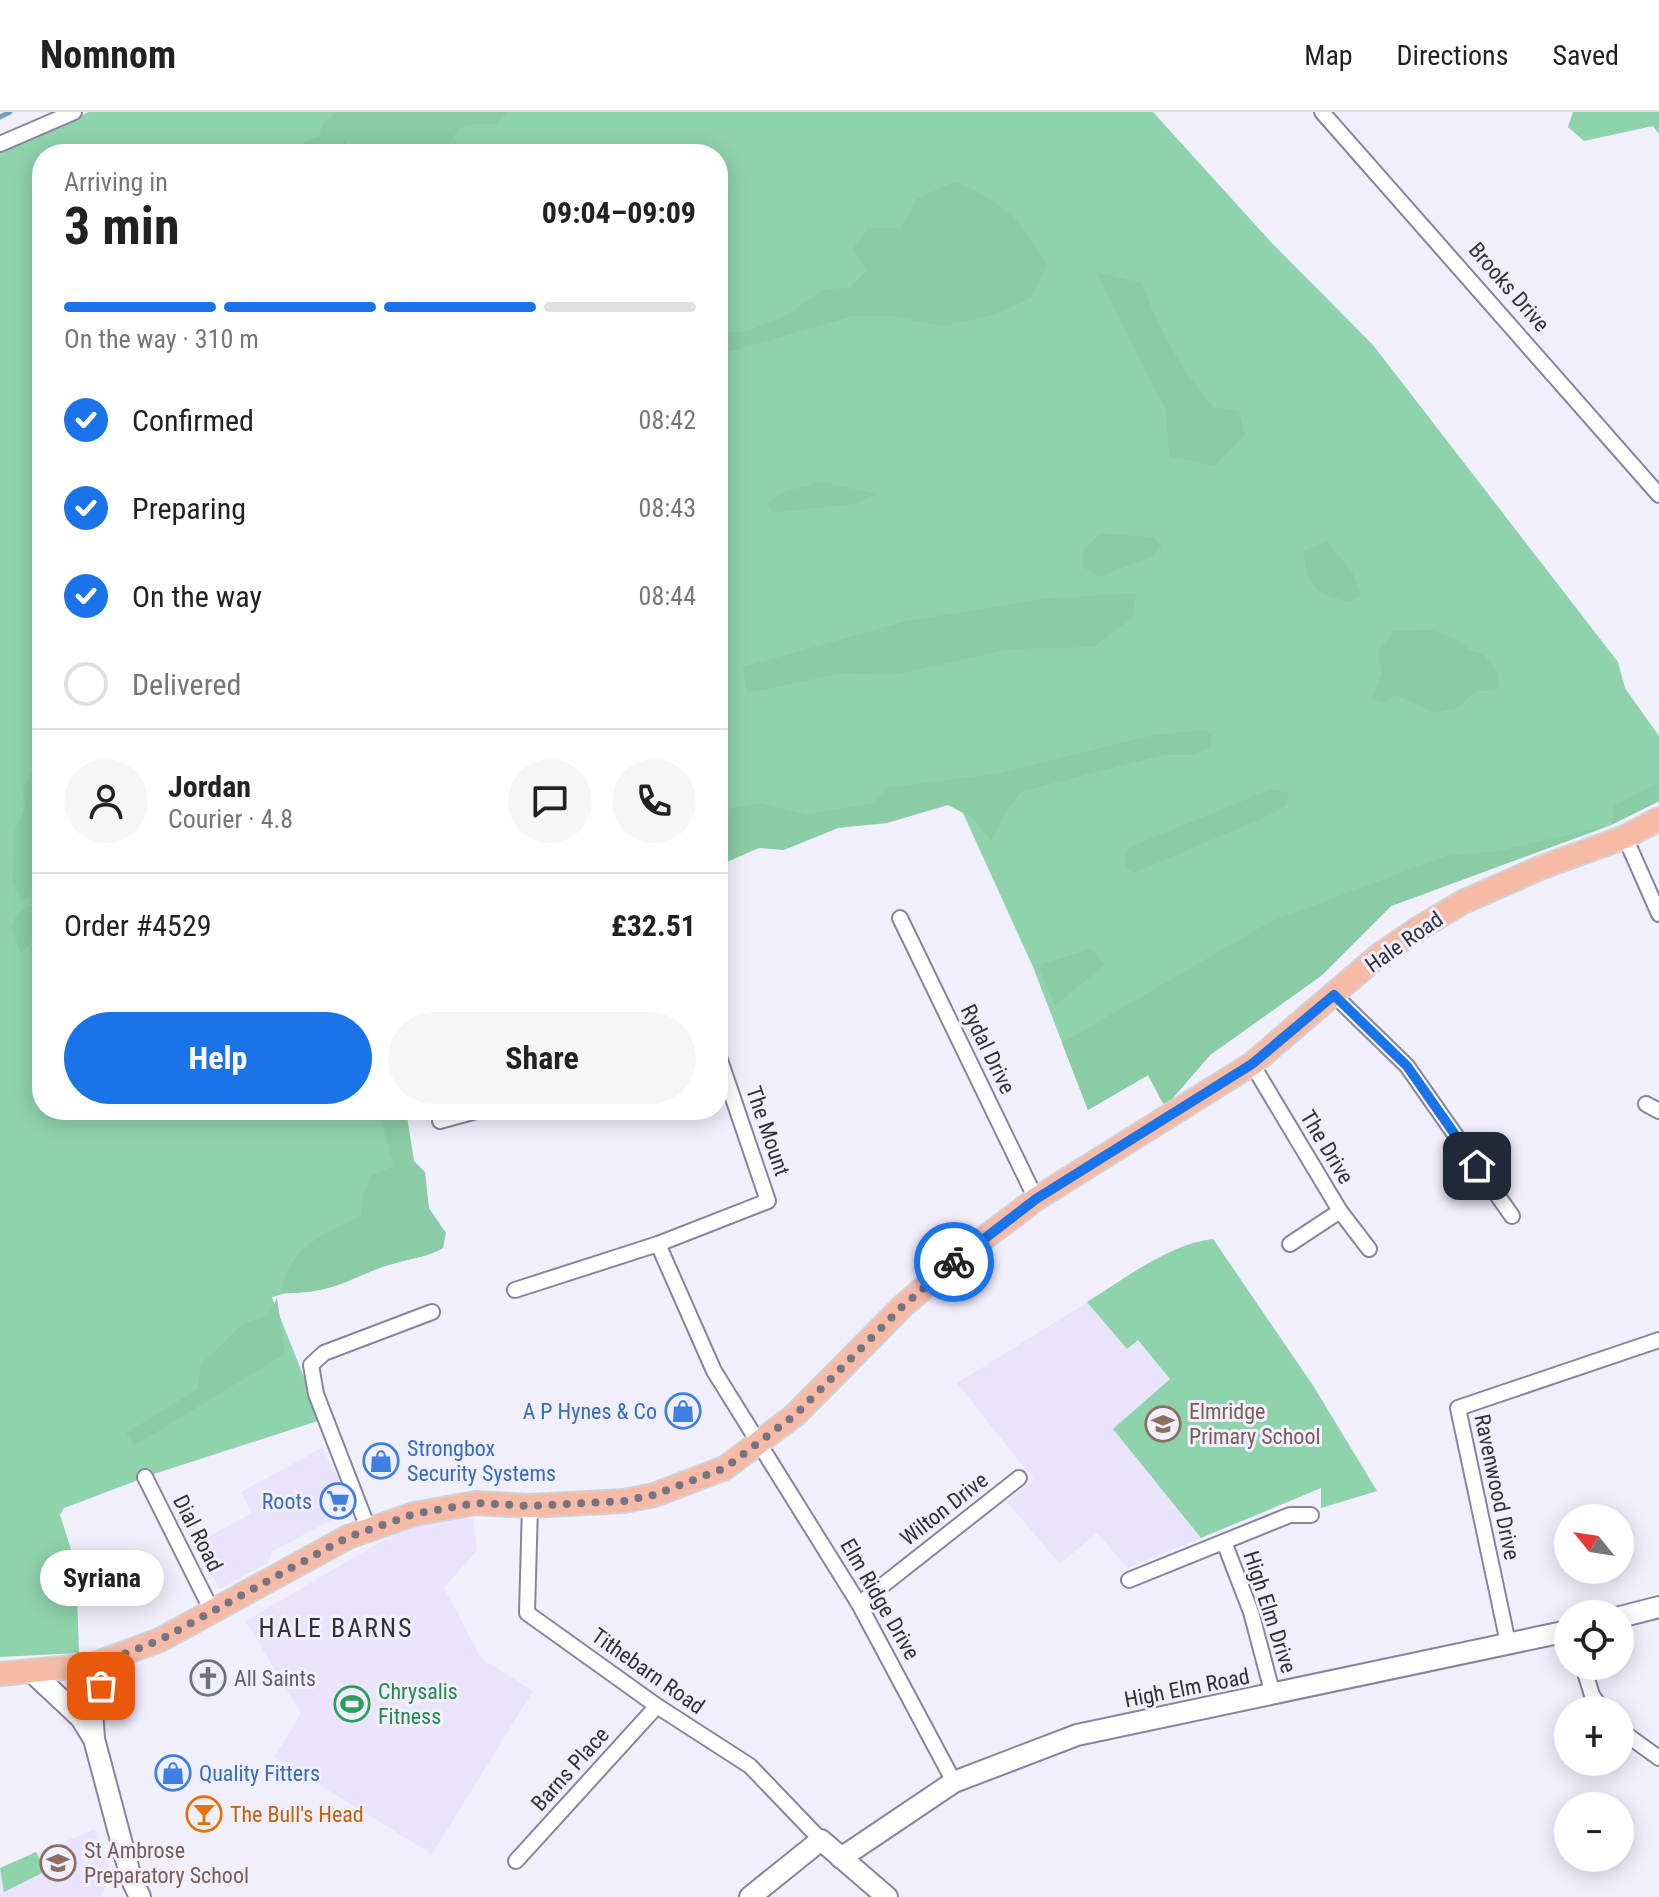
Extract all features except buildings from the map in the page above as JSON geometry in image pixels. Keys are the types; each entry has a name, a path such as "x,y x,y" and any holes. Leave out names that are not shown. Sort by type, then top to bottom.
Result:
{"main road":[{"name":"Hale Road","path":"0,1674 73,1669 114,1658 160,1640 211,1609 229,1604 299,1562 368,1528 438,1508 476,1503 592,1505 654,1495 725,1468 795,1415 903,1306 1036,1199 1252,1064 1391,947 1463,902 1540,868 1625,837 1659,819"}],"street":[{"path":"0,144 74,112"},
{"name":"Brooks Drive","path":"1322,112 1659,495"},
{"path":"1625,837 1659,914"},
{"name":"Rydal Drive","path":"900,918 1036,1199"},
{"path":"1334,995 1407,1066 1512,1216"},
{"name":"The Drive","path":"1252,1064 1340,1211 1369,1249"},
{"name":"The Mount","path":"515,1290 658,1244 768,1201 728,1083"},
{"path":"1290,1244 1340,1211"},
{"path":"658,1244 714,1371 761,1441"},
{"path":"368,1528 316,1394 311,1365 324,1353 432,1312"},
{"name":"Ravenwood Drive","path":"1508,1643 1458,1408 1659,1340"},
{"name":"Elm Ridge Drive","path":"761,1441 859,1604 954,1782"},
{"name":"Dial Road","path":"145,1477 211,1609"},
{"name":"Wilton Drive","path":"859,1604 1019,1478"},
{"name":"Tithebarn Road","path":"530,1506 527,1613 657,1706 750,1766 821,1840"},
{"name":"High Elm Drive","path":"1129,1580 1290,1515 1311,1515"},
{"name":"High Elm Drive","path":"1224,1542 1251,1612 1273,1695"},
{"path":"1634,1613 1659,1607"},
{"name":"High Elm Road","path":"841,1858 954,1782 1077,1735 1554,1634"},
{"path":"114,1658 92,1709 94,1739 131,1878 140,1897"},
{"path":"33,1673 81,1718 94,1739"},
{"name":"Barns Place","path":"516,1861 657,1706"},
{"path":"1634,1740 1659,1758"},
{"path":"750,1897 821,1840 887,1897"}],"shaded area":[{"name":"Elmridge Primary School","path":"1213,1239 1314,1387 1377,1491 1321,1508 1321,1488 1128,1568 1097,1533 1060,1564 1007,1502 1034,1480 957,1383 1164,1255 1188,1243"},
{"path":"322,1448 354,1508 271,1552 269,1562 220,1589 195,1544 252,1513 241,1492"},
{"path":"473,1518 477,1550 444,1588 481,1658 533,1691 432,1854 274,1757 301,1714 246,1621 406,1527"},
{"name":"St Ambrose Preparatory School","path":"95,1829 98,1846 112,1872 101,1897 0,1897 0,1868"}],"green space":[{"path":"89,112 1153,112 1270,241 1373,345 1618,662 1625,688 1659,736 1659,801 1611,825 1391,906 1321,976 1210,1055 1165,1107 1148,1075 1088,1110 1033,967 958,802 954,800 895,820 881,817 728,846 728,144 32,144 32,1120 393,1120 433,1253 272,1297 321,1420 157,1473 64,1508 60,1515 76,1565 79,1653 0,1657 0,153"},
{"path":"337,112 508,112 496,124 462,127 448,144 352,144 349,141 346,144 302,144 319,136 323,123"},
{"path":"1573,112 1659,112 1659,134 1653,126 1584,141 1568,127"},
{"path":"955,182 986,196 1010,214 1047,266 1032,297 997,314 943,326 891,316 853,316 728,352 728,331 745,332 788,315 822,290 851,287 867,270 853,249 868,228 900,228 918,198"},
{"path":"1096,272 1142,283 1180,363 1201,392 1213,407 1239,411 1245,435 1214,466 1169,456 1166,410"},
{"path":"823,482 876,494 858,503 773,513 766,503 786,491"},
{"path":"1100,534 1153,537 1162,547 1151,557 1099,577 1082,566 1084,549"},
{"path":"1327,541 1353,574 1361,595 1351,602 1328,596 1311,581 1303,551"},
{"path":"1136,593 1133,617 1094,647 1010,649 893,675 843,673 747,693 743,667 906,621 1043,599"},
{"path":"1431,630 1459,640 1470,651 1482,654 1498,672 1499,687 1493,691 1475,691 1459,707 1434,713 1396,695 1385,702 1372,699 1382,673 1377,652 1395,631"},
{"path":"1205,730 1212,736 1210,748 1191,755 1164,755 1022,791 1009,807 991,841 973,818 948,805 887,823 838,828 784,850 759,848 728,862 728,808 761,803 807,815 872,803 887,788 1000,773 1154,735"},
{"path":"32,771 32,895 21,900 12,881 14,832 25,809 23,790"},
{"path":"1658,783 1659,801 1611,825 1614,806"},
{"path":"1271,789 1288,793 1287,804 1270,815 1134,873 1125,867 1125,853 1133,846"},
{"path":"1611,825 1391,906 1321,976 1210,1055 1165,1107 1148,1075 1088,1110 1062,1043 1270,922 1446,856 1498,851"},
{"path":"30,905 32,907 32,943 21,953 11,926 17,914"},
{"path":"1091,949 1105,965 1055,1005 1038,965"},
{"path":"381,1120 408,1120 414,1161 425,1172 429,1208 446,1233 443,1248 317,1291 281,1293 284,1278 299,1254 321,1236 361,1216 370,1176 394,1166"},
{"path":"1213,1239 1314,1387 1377,1491 1321,1508 1321,1488 1201,1538 1113,1429 1170,1379 1138,1340 1127,1349 1087,1302 1163,1255"},
{"path":"277,1298 285,1354 135,1445 126,1433 198,1389 201,1364 243,1324 268,1315"},
{"path":"36,1852 46,1871 4,1892 0,1868"}],"waterway":[{"path":"0,117 10,112"}],"way so far":[{"path":"101,1686 114,1658 160,1640 211,1609 229,1604 299,1562 368,1528 438,1508 476,1503 530,1506 624,1501 654,1495 725,1468 795,1415 903,1306 954,1262"}],"place":[{"name":"A P Hynes & Co","path":"683,1411"},
{"name":"Elmridge Primary School","path":"1163,1424"},
{"name":"Strongbox Security Systems","path":"381,1461"},
{"name":"Roots","path":"338,1501"},
{"name":"All Saints","path":"208,1678"},
{"name":"Syriana","path":"101,1686"},
{"name":"Chrysalis Fitness","path":"352,1704"},
{"name":"Quality Fitters","path":"173,1773"},
{"name":"The Bull's Head","path":"204,1814"},
{"name":"St Ambrose Preparatory School","path":"58,1863"}],"district":[{"name":"HALE BARNS","path":"336,1628"}],"route":[{"path":"954,1262 1036,1199 1148,1126 1252,1064 1334,995 1407,1066 1477,1166"}]}
